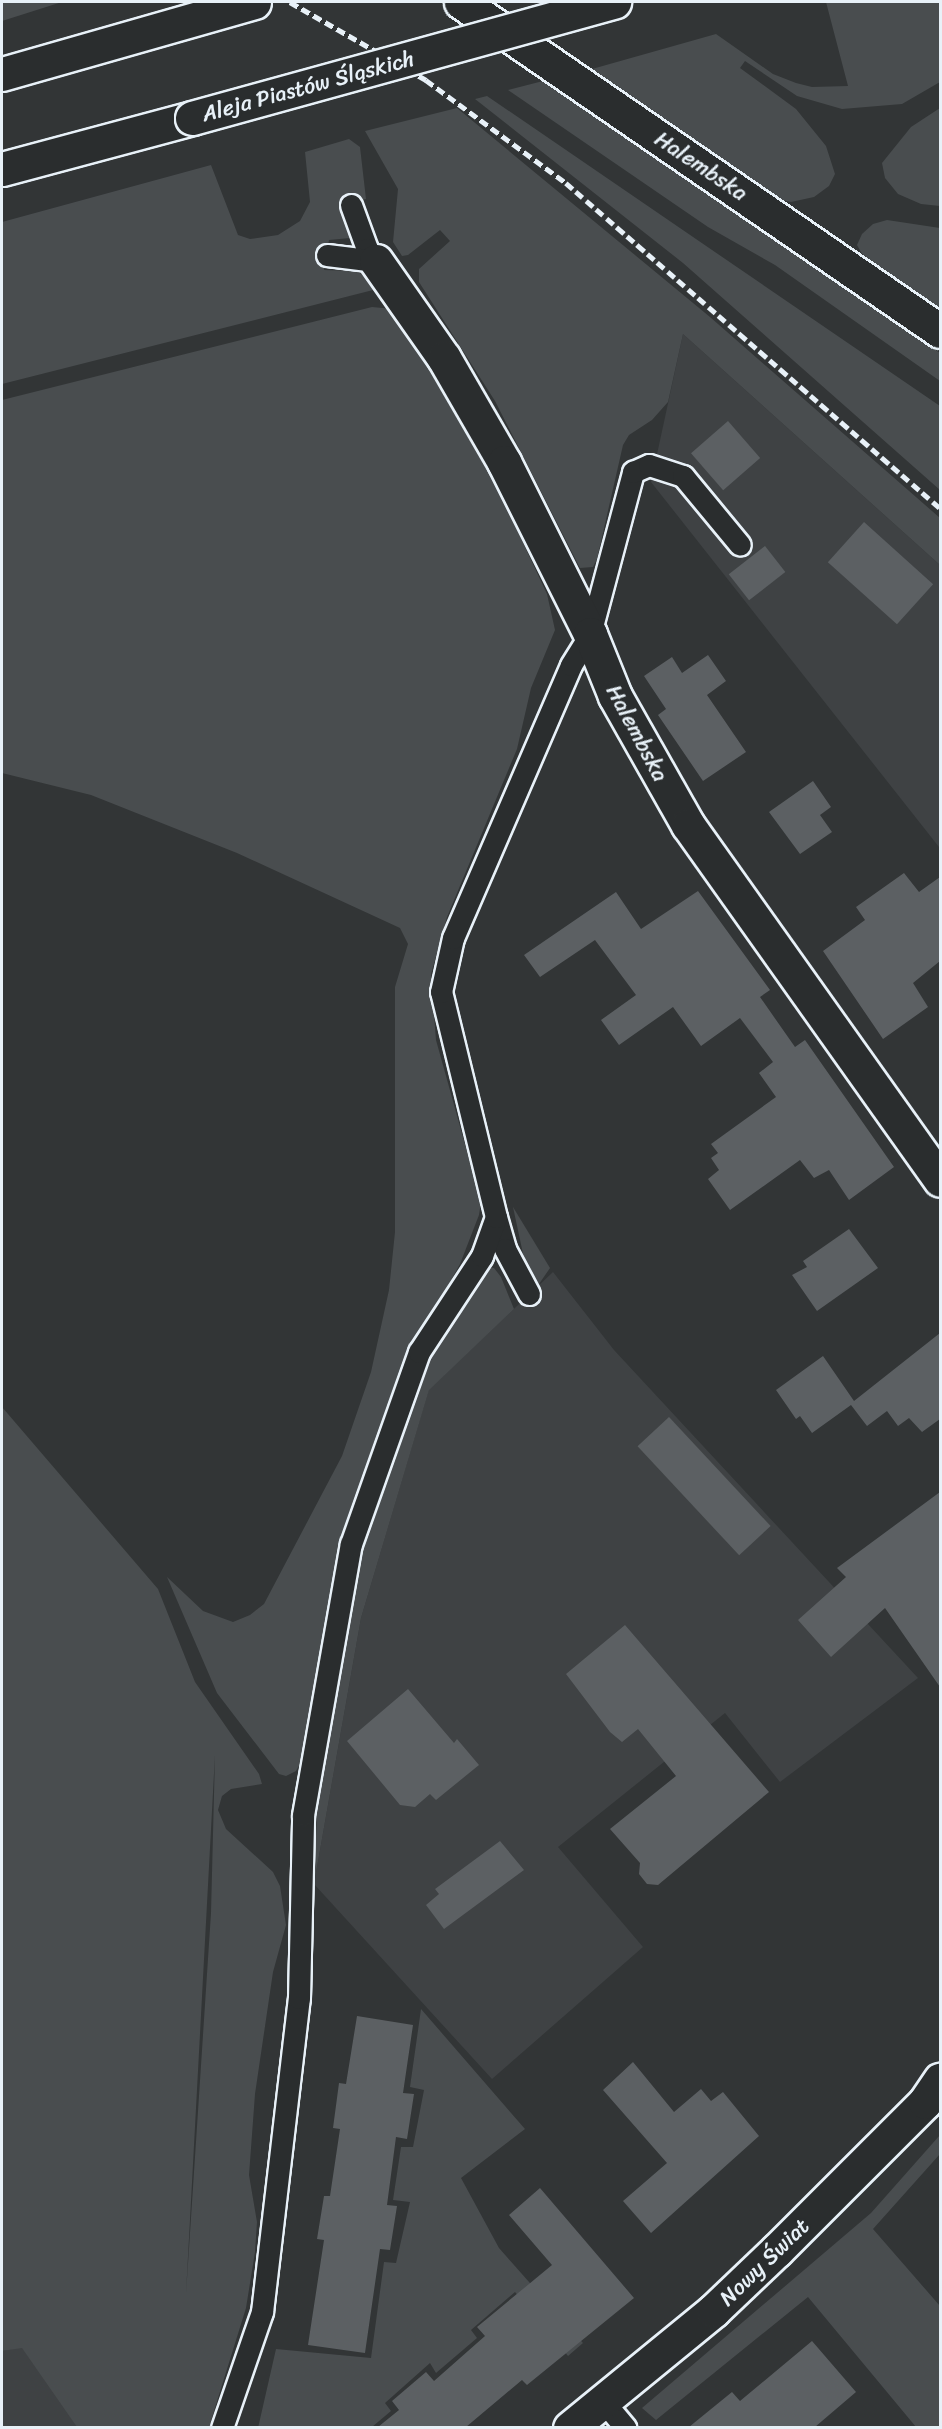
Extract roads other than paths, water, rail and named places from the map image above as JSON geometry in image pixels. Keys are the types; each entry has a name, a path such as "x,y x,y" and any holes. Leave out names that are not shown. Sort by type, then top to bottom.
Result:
{"main road":[{"path":"2,74 254,2"},
{"name":"Halembska","path":"461,2 940,331"},
{"name":"Aleja Piastów Śląskich","path":"2,169 614,2"},
{"name":"Halembska","path":"376,261 444,358 504,462 590,634 615,696 688,825 940,1179"},
{"name":"Nowy Świat","path":"570,2427 714,2310 917,2110 940,2080"}],"lane":[{"path":"351,205 367,249 376,261"},
{"path":"327,255 376,261"},
{"path":"529,1294 505,1249 441,992 453,938 571,665 590,634 633,472 641,466 683,476 740,545"},
{"path":"222,2427 262,2312 299,1998 303,1815 351,1544 419,1352 482,1256 496,1217"},
{"path":"603,2401 626,2427"}],"railway":[{"path":"290,2 426,80 566,183 940,508"}]}
